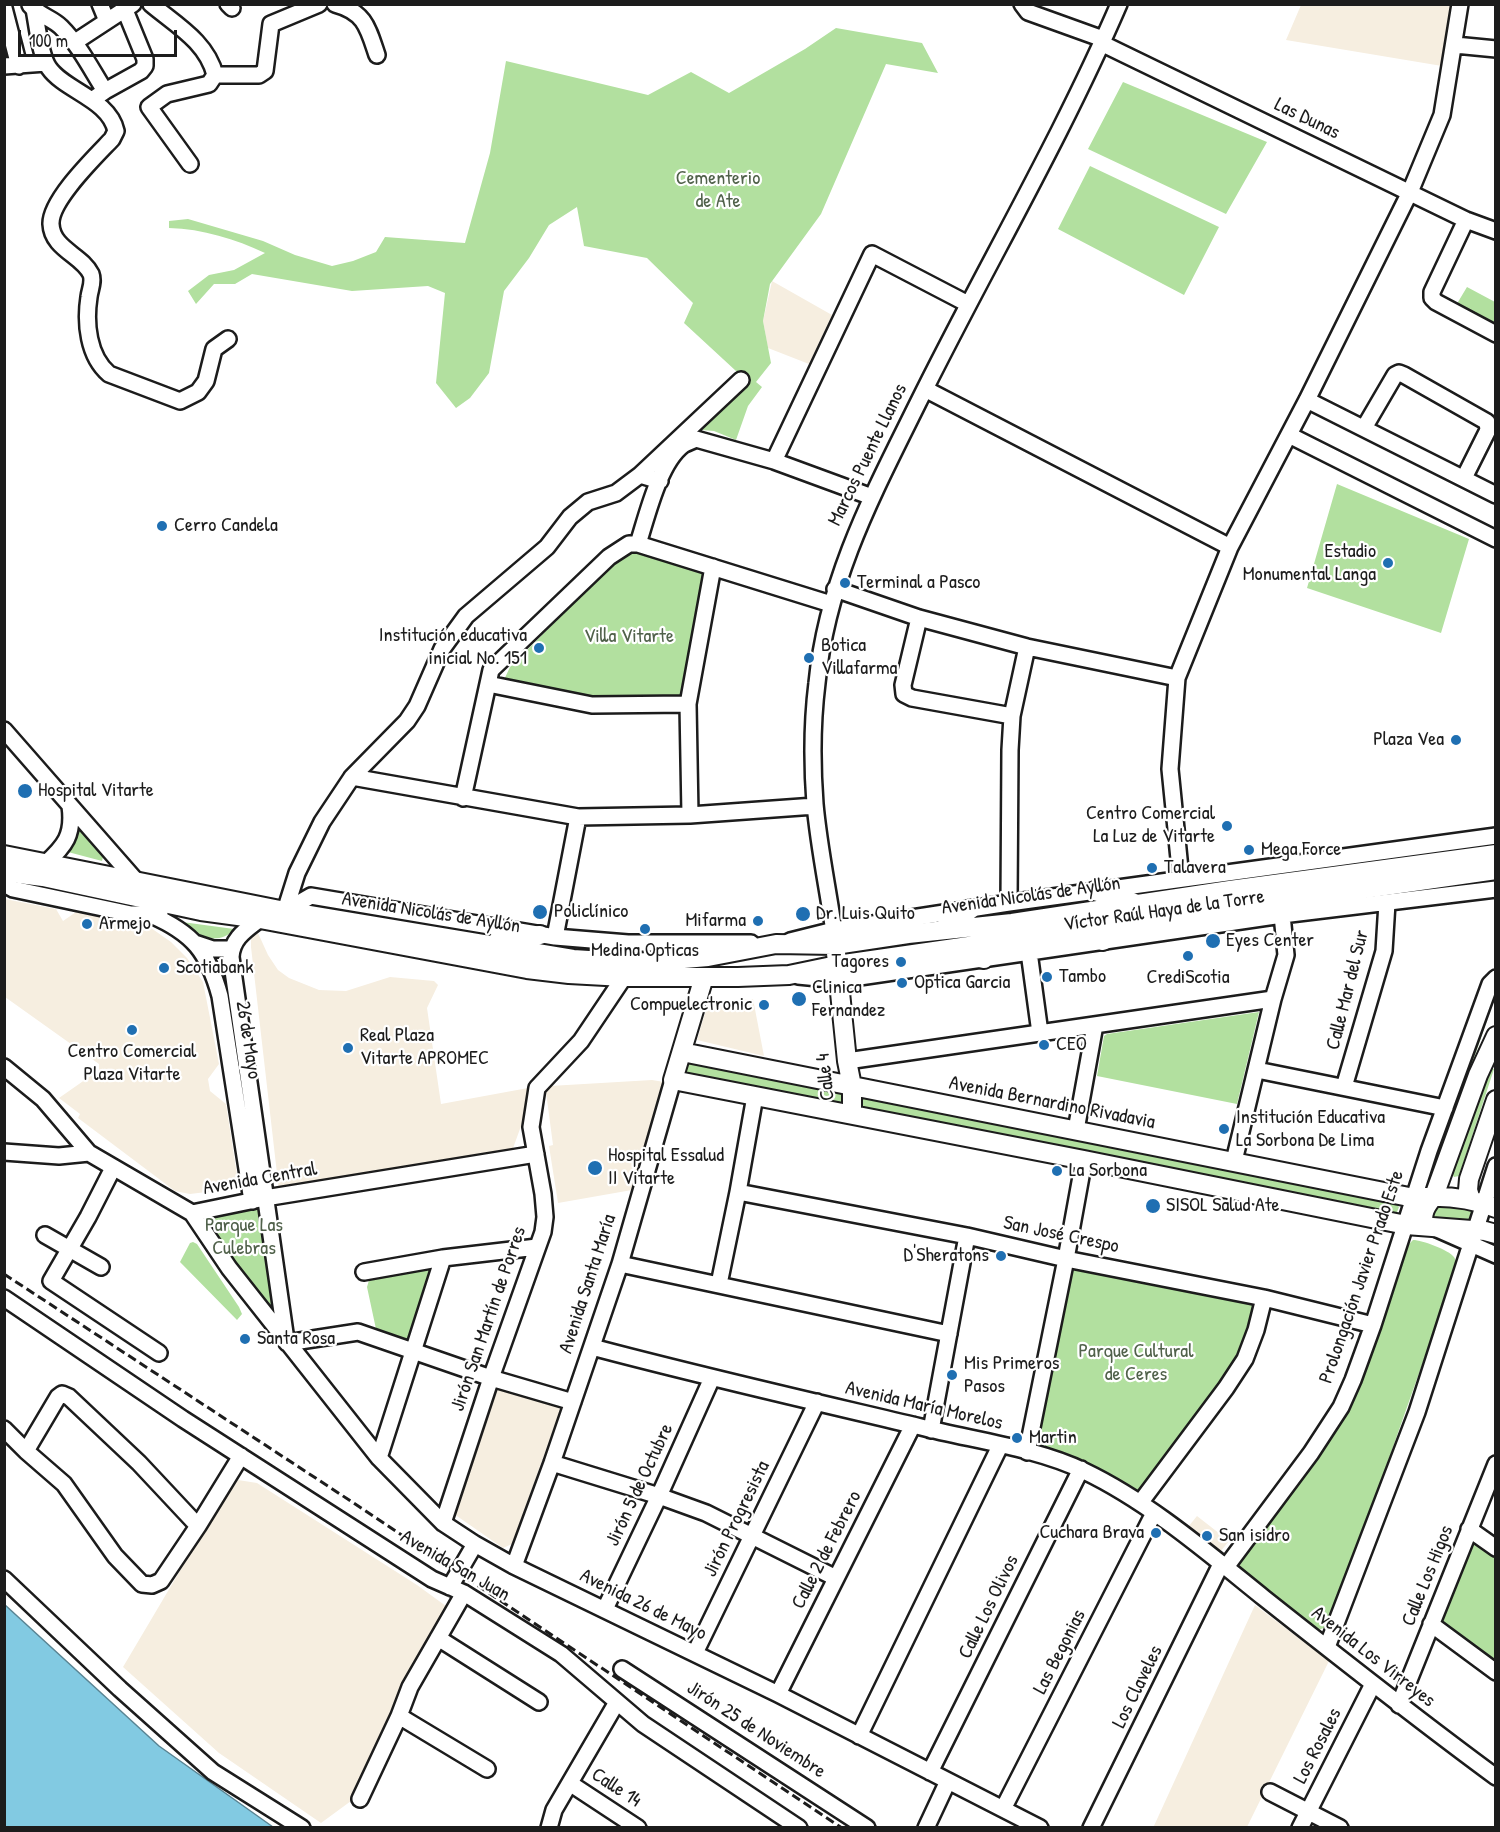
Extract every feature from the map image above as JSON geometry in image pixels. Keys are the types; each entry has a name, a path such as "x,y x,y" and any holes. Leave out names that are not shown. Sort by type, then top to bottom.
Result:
{"main road":[{"name":"Avenida Nicolás de Ayllón","path":"4,853 39,863 285,911 573,959 635,963 708,957 776,944 835,937 939,931 1138,913 1496,870"},
{"name":"Avenida Nicolás de Ayllón","path":"4,872 43,877 201,911 260,919 527,969 624,977 704,977 838,973 943,949 1138,913 1496,854"},
{"path":"1095,891 1138,913 1103,941"},
{"path":"939,931 971,909"},
{"path":"476,943 548,936"},
{"name":"Marcos Puente Llanos","path":"835,937 838,973"},
{"path":"943,949 984,959"},
{"name":"Calle 4","path":"838,973 847,1061 852,1086 852,1114"},
{"name":"Avenida Santa María","path":"673,1080 704,977"},
{"name":"Prolongación Javier Prado Este","path":"1421,1226 1424,1209 1434,1196 1478,1075 1496,1036"},
{"name":"Avenida Bernardino Rivadavia","path":"682,1052 1414,1198 1434,1196 1484,1204"},
{"path":"673,1080 1473,1237 1496,1234"},
{"path":"1484,1204 1468,1190 1469,1179 1496,1100"}],"street":[{"path":"100,4 107,21"},
{"path":"151,4 202,48 212,64 215,75 209,84 167,94 149,108 190,164"},
{"path":"215,75 259,75 265,71 271,24 319,4"},
{"path":"335,4 351,9 368,27 377,55"},
{"name":"Las Dunas","path":"1022,4 1028,12 1102,41 1466,220 1496,231"},
{"name":"Marcos Puente Llanos","path":"835,937 815,806 814,752 819,663 833,596 850,545 872,497 1053,140 1119,4"},
{"path":"1181,879 1170,769 1177,678 1230,547 1289,435 1410,192 1442,115 1460,4"},
{"path":"31,6 52,19 75,42 98,96 117,131 74,179 54,212 51,225 62,247 91,274 93,283 89,296 88,317 93,355 109,374 180,401 198,392 206,381 214,349 228,339"},
{"path":"31,6 46,63 52,73 98,96"},
{"path":"75,42 129,7 146,59 146,66 98,96"},
{"path":"4,8 12,66 46,63"},
{"path":"1455,45 1496,49"},
{"path":"1466,220 1432,292 1432,298 1496,334"},
{"path":"774,461 872,254 968,304"},
{"path":"1364,428 1395,375 1404,375 1487,423 1488,430 1464,478"},
{"path":"285,911 297,873 322,822 352,777 407,721 417,706 442,650 466,616 547,547 570,517 588,502 616,492 640,475 741,380"},
{"path":"925,389 1230,547"},
{"path":"1307,399 1496,495"},
{"path":"1289,435 1496,539"},
{"path":"638,544 660,481 671,458 683,446 696,439 774,461 872,497"},
{"path":"640,475 660,481"},
{"path":"463,798 491,670 609,557 629,543 713,567 1027,647 1177,678"},
{"path":"690,815 688,704 713,567"},
{"path":"919,618 903,685 904,694 912,698 1012,716"},
{"path":"1009,903 1012,716 1027,647"},
{"path":"488,684 592,705 688,704"},
{"path":"4,729 138,883"},
{"path":"352,777 578,817 690,815 815,806"},
{"path":"39,863 63,846 70,833 72,820 70,806"},
{"path":"548,936 578,817"},
{"name":"Víctor Raúl Haya de la Torre","path":"835,937 1009,903 1496,836"},
{"path":"4,884 13,889 131,914 151,915 201,911"},
{"name":"Víctor Raúl Haya de la Torre","path":"838,973 984,959 1282,915 1496,890"},
{"path":"285,911 311,896 548,936 628,943 776,944"},
{"name":"Calle Mar del Sur","path":"1344,1087 1384,951 1387,903"},
{"name":"26 de Mayo","path":"151,915 168,922 195,943 212,968 220,996 258,1200"},
{"path":"1234,1161 1273,999 1287,955 1282,915"},
{"path":"195,943 213,950 232,949 243,932 260,919"},
{"name":"26 de Mayo","path":"232,949 231,957 258,1200"},
{"path":"1029,952 1040,1033"},
{"name":"Jirón San Martín de Porres","path":"444,1523 545,1217 531,1127 537,1088 581,1041 624,977"},
{"name":"Prolongación Javier Prado Este","path":"1223,1566 1311,1454 1328,1428 1353,1380 1373,1325 1421,1226 1414,1198 1490,984 1496,978"},
{"path":"847,1061 1273,999"},
{"path":"1076,1130 1095,1025"},
{"path":"4,1067 43,1099 75,1147 59,1156 4,1152"},
{"path":"1257,1070 1445,1108"},
{"name":"Avenida Santa María","path":"514,1566 620,1264 673,1080"},
{"path":"719,1284 755,1096"},
{"name":"Avenida Central","path":"75,1147 192,1213 536,1154"},
{"path":"1027,1452 1084,1160"},
{"path":"1327,1647 1417,1412 1473,1237 1493,1183 1496,1166"},
{"path":"113,1168 51,1281 159,1353"},
{"name":"San José Crespo","path":"738,1192 967,1236 1066,1259 1264,1298 1373,1325"},
{"path":"258,1200 287,1343 354,1331 490,1378 573,1402"},
{"name":"Avenida 26 de Mayo","path":"192,1213 229,1268 380,1458 444,1523 514,1566 605,1609 698,1647 778,1694 859,1736 933,1768 948,1782 1003,1809 1021,1823 1040,1827"},
{"path":"45,1235 101,1266"},
{"path":"931,1430 967,1236"},
{"path":"1473,1237 1496,1255"},
{"path":"364,1272 443,1258 537,1246"},
{"path":"380,1458 443,1258"},
{"path":"620,1264 949,1334"},
{"name":"Avenida San Juan","path":"4,1298 241,1456 432,1579 457,1590 561,1654 643,1724 799,1827"},
{"path":"1140,1503 1245,1359 1264,1298"},
{"name":"Avenida María Morelos","path":"592,1347 712,1378 813,1409 912,1425 1027,1452 1081,1469 1118,1488 1140,1503 1223,1566"},
{"name":"Jirón 5 de Octubre","path":"605,1609 712,1378"},
{"path":"26,1451 58,1397 62,1394 69,1397 139,1463 198,1526"},
{"name":"Jirón Progresista","path":"698,1647 813,1409"},
{"name":"Calle 2 de Febrero","path":"778,1694 912,1425"},
{"path":"4,1429 64,1484 115,1556 142,1584 152,1585 161,1581 241,1456"},
{"path":"859,1736 1000,1446"},
{"path":"552,1462 706,1513 836,1578"},
{"name":"Calle Los Higos","path":"1399,1705 1496,1464"},
{"name":"Calle Los Olivos","path":"933,1768 1081,1469"},
{"name":"Las Begonias","path":"1003,1809 1154,1514"},
{"path":"1469,1528 1496,1548"},
{"path":"360,1799 399,1716 410,1686 438,1638 475,1544"},
{"name":"Avenida Los Virreyes","path":"1223,1566 1399,1705 1496,1777"},
{"name":"Los Claveles","path":"1091,1827 1223,1566"},
{"path":"4,1579 120,1689 213,1772 302,1827"},
{"path":"1431,1624 1496,1672"},
{"path":"438,1638 539,1702"},
{"name":"Jirón 25 de Noviembre","path":"622,1669 867,1827"},
{"name":"Los Rosales","path":"1300,1827 1373,1684"},
{"path":"549,1827 554,1810 617,1702"},
{"path":"399,1716 487,1768"},
{"path":"926,1827 948,1782"},
{"name":"Calle 14","path":"570,1784 638,1827"},
{"path":"1270,1792 1340,1827"}],"shaded area":[{"path":"1301,5 1451,5 1442,66 1286,40"},
{"path":"772,281 832,315 809,364 768,348 763,321"},
{"name":"Centro Comercial Plaza Vitarte","path":"5,899 56,909 63,921 76,912 151,928 171,942 187,958 203,982 219,1064 208,1079 210,1091 226,1104 239,1188 190,1194 175,1191 78,1118 80,1114 59,1098 99,1070 99,1064 5,997"},
{"name":"Real Plaza Vitarte APROMEC","path":"258,933 278,970 289,978 319,990 346,991 390,977 434,981 438,985 427,1008 441,1104 528,1088 525,1115 512,1151 279,1191 251,947 251,936"},
{"path":"753,999 764,1056 697,1040 708,1003"},
{"path":"652,1080 664,1082 632,1190 558,1203 549,1146 553,1145 546,1092 550,1086"},
{"path":"503,1386 562,1405 512,1544 503,1548 454,1514 497,1388"},
{"path":"238,1480 257,1483 417,1585 450,1609 400,1698 351,1801 321,1823 219,1753 123,1667 200,1537"},
{"name":"San isidro","path":"1197,1516 1229,1541 1216,1557 1184,1532"},
{"path":"1255,1605 1329,1661 1247,1827 1153,1828"}],"green space":[{"name":"Cementerio de Ate","path":"836,28 922,43 938,73 886,64 821,214 770,284 763,321 771,363 756,382 762,387 748,406 736,440 714,431 702,430 749,383 684,323 693,303 647,258 584,246 577,207 549,225 529,258 504,291 489,373 470,398 456,408 436,383 445,293 428,286 352,291 252,274 235,284 214,284 196,304 188,291 209,275 234,270 265,253 218,236 194,230 169,228 169,221 188,219 263,241 295,255 332,266 376,252 385,237 465,243 490,153 506,61 648,95 691,72 729,93 805,49"},
{"path":"1123,82 1267,142 1226,214 1088,149"},
{"path":"1090,166 1219,227 1184,295 1058,229"},
{"path":"1467,287 1495,302 1495,322 1492,327 1455,307"},
{"name":"Estadio Monumental Langa","path":"1337,484 1469,539 1441,633 1307,588"},
{"name":"Villa Vitarte","path":"638,551 706,571 681,699 596,698 503,682 510,667 621,556"},
{"path":"79,830 103,857 102,861 68,852 76,831"},
{"path":"182,922 234,929 222,937 207,938 193,932"},
{"path":"1259,1012 1237,1104 1097,1076 1104,1036 1107,1034"},
{"path":"1479,1018 1487,1020 1433,1180 1428,1184 1426,1183"},
{"path":"688,1062 841,1090 844,1094 843,1104 688,1075 685,1070"},
{"path":"1489,1068 1494,1069 1459,1176 1454,1177 1452,1174"},
{"path":"862,1096 1394,1202 1399,1207 1393,1214 862,1111 858,1100"},
{"path":"1436,1206 1472,1208 1474,1209 1472,1222 1434,1220 1431,1217"},
{"name":"Parque Las Culebras","path":"259,1208 264,1212 274,1309 268,1310 210,1231 212,1221 216,1217"},
{"path":"1413,1240 1447,1251 1456,1261 1455,1271 1332,1620 1326,1627 1316,1631 1243,1575 1240,1566 1241,1557 1305,1469 1405,1248"},
{"path":"190,1243 197,1244 239,1307 242,1314 237,1320 180,1262"},
{"path":"438,1265 409,1341 376,1329 367,1287 370,1277"},
{"name":"Parque Cultural de Ceres","path":"1072,1267 1254,1305 1246,1338 1237,1361 1140,1496 1122,1483 1085,1463 1034,1447"},
{"path":"1470,1538 1495,1553 1495,1664 1437,1621"}],"water":[{"path":"4,1604 159,1746 273,1827 5,1827"}],"railway":[{"path":"4,1274 842,1828"}],"place":[{"name":"Cerro Candela","path":"162,526"},
{"name":"Estadio Monumental Langa","path":"1388,563"},
{"name":"Terminal a Pasco","path":"845,583"},
{"name":"Institución educativa inicial No. 151","path":"539,648"},
{"name":"Botica Villafarma","path":"809,658"},
{"name":"Plaza Vea","path":"1456,740"},
{"name":"Hospital Vitarte","path":"25,791"},
{"name":"Centro Comercial La Luz de Vitarte","path":"1227,826"},
{"name":"Mega Force","path":"1249,850"},
{"name":"Talavera","path":"1152,868"},
{"name":"Policlínico","path":"540,912"},
{"name":"Dr. Luis Quito","path":"803,914"},
{"name":"Mifarma","path":"758,921"},
{"name":"Armejo","path":"87,924"},
{"name":"Medina Opticas","path":"645,929"},
{"name":"Eyes Center","path":"1213,941"},
{"name":"CrediScotia","path":"1188,956"},
{"name":"Tagores","path":"901,962"},
{"name":"Scotiabank","path":"164,968"},
{"name":"Tambo","path":"1047,977"},
{"name":"Optica Garcia","path":"902,983"},
{"name":"Clinica Fernandez","path":"799,999"},
{"name":"Compuelectronic","path":"764,1005"},
{"name":"Centro Comercial Plaza Vitarte","path":"132,1030"},
{"name":"CEO","path":"1044,1045"},
{"name":"Real Plaza Vitarte APROMEC","path":"348,1048"},
{"name":"Institución Educativa La Sorbona De Lima","path":"1224,1129"},
{"name":"Hospital Essalud II Vitarte","path":"595,1168"},
{"name":"La Sorbona","path":"1057,1171"},
{"name":"SISOL Salud Ate","path":"1153,1206"},
{"name":"D'Sheratons","path":"1001,1256"},
{"name":"Santa Rosa","path":"245,1339"},
{"name":"Mis Primeros Pasos","path":"952,1375"},
{"name":"Martin","path":"1017,1438"},
{"name":"Cuchara Brava","path":"1156,1533"},
{"name":"San isidro","path":"1207,1536"}]}
